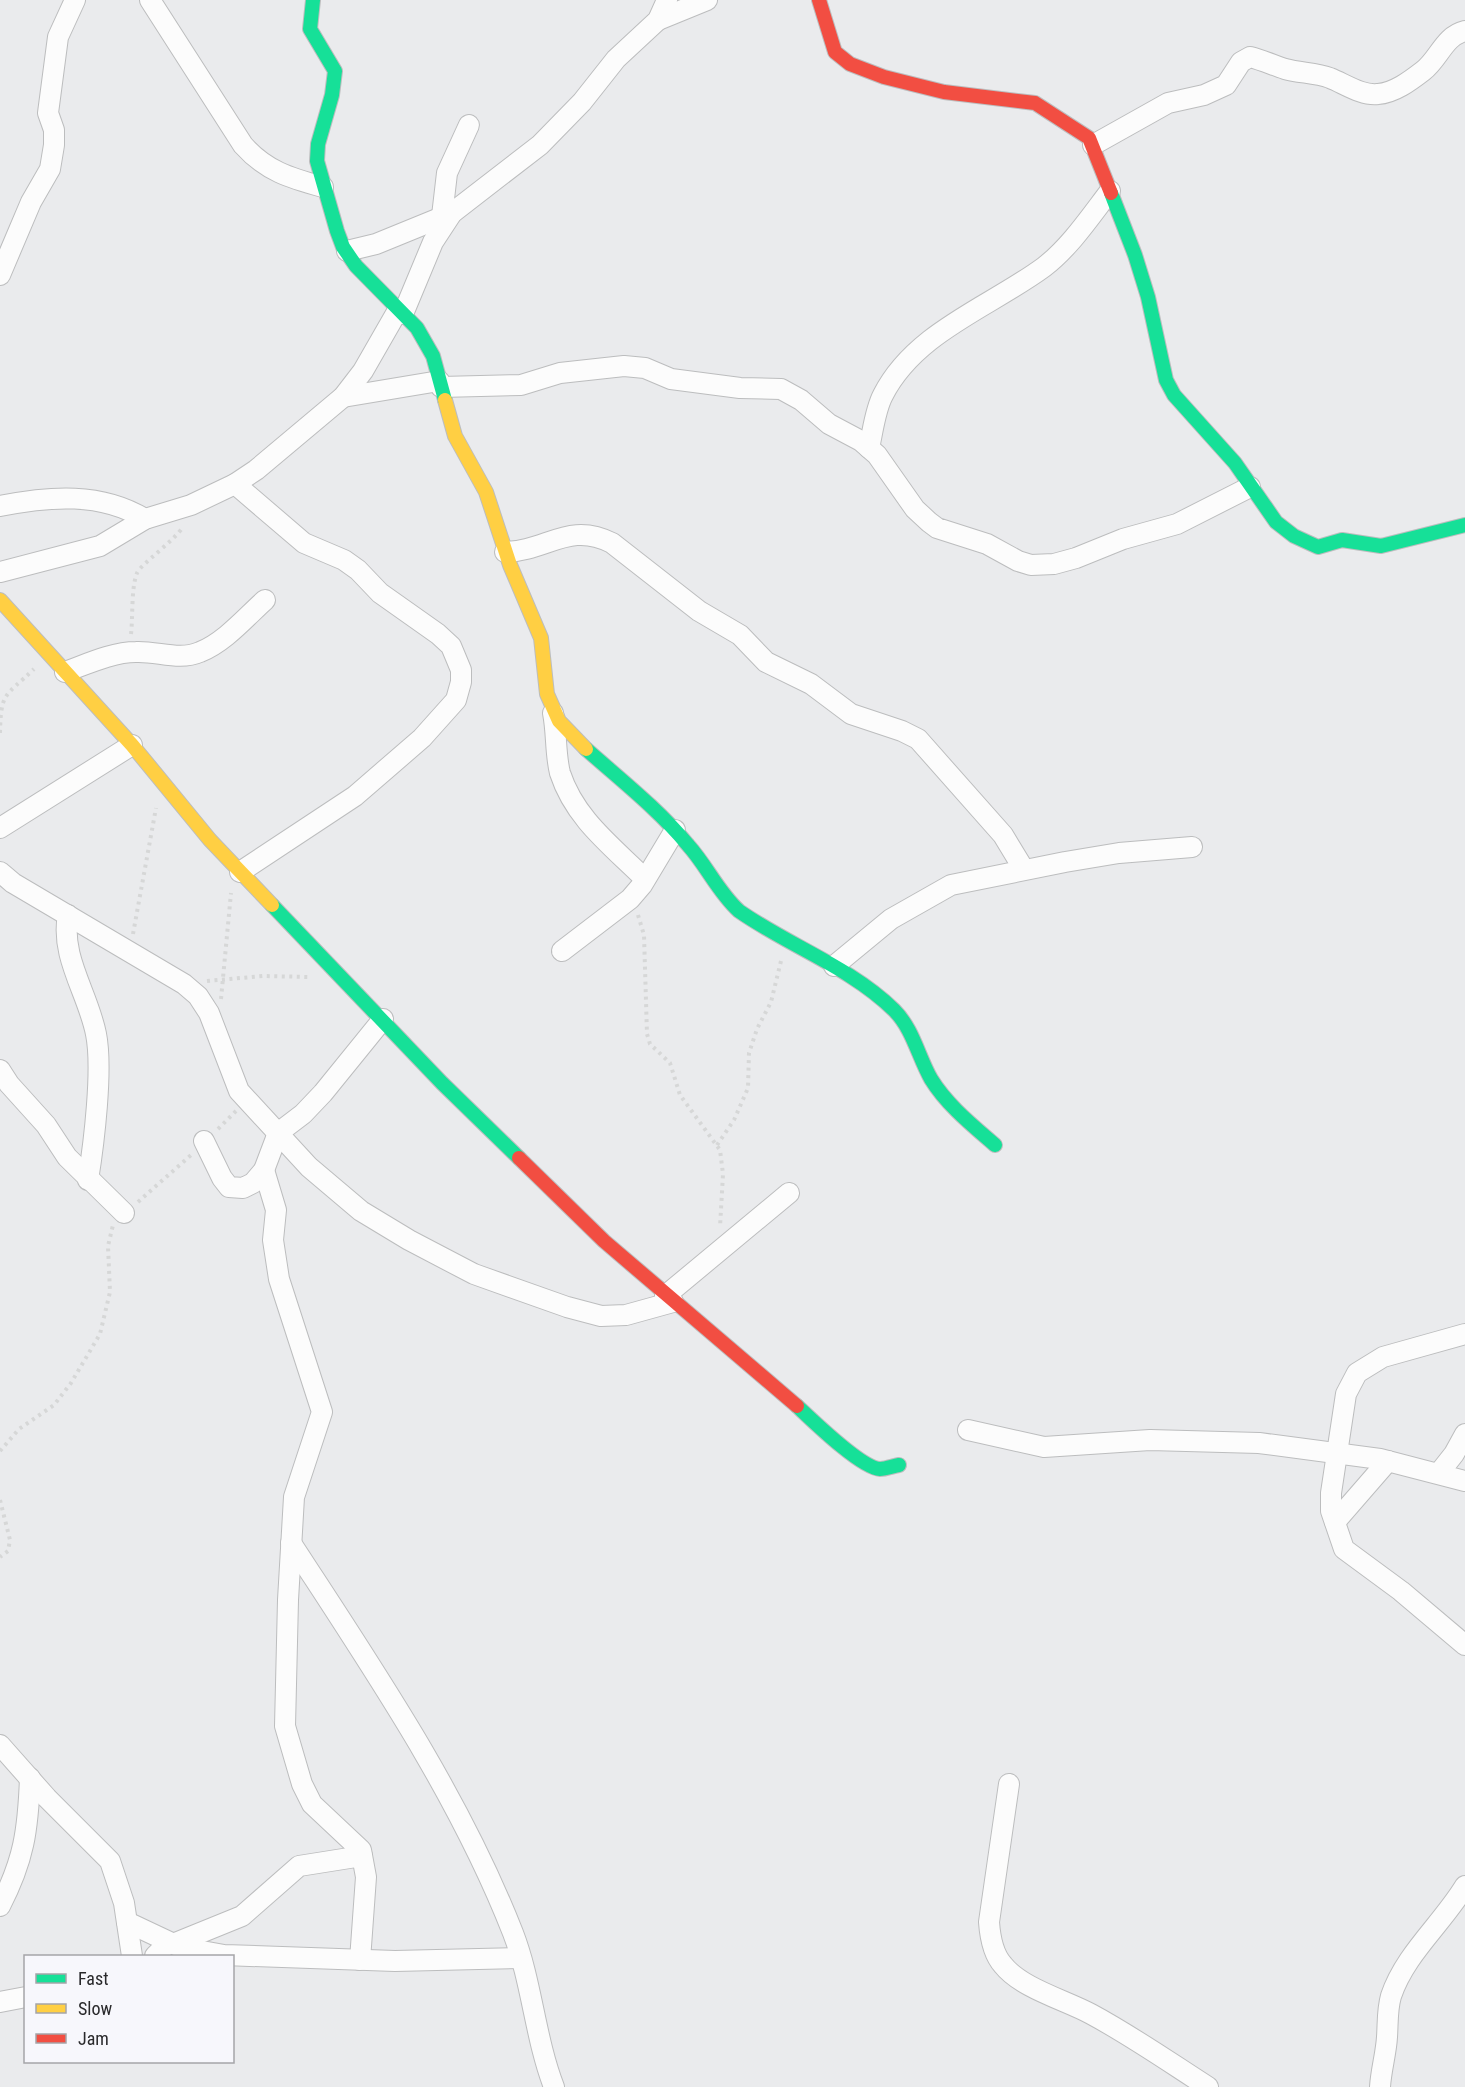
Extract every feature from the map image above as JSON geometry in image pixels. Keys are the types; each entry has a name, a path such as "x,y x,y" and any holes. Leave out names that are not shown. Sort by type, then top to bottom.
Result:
{"street":[{"path":"150,0 243,145 257,160 283,176 323,187"},
{"path":"313,0 310,29 334,71 332,95 318,144 317,161 323,187 347,251 356,266 417,328 429,348 455,436 486,492 505,552 541,638 547,694 552,707 570,735 675,830 696,855 720,895 755,923 834,966 896,1011 905,1024 932,1079 950,1106 995,1145"},
{"path":"658,20 667,0"},
{"path":"347,251 376,244 447,215 540,145 582,102 616,59 658,20 707,0"},
{"path":"819,0 835,52 850,64 884,77 944,92 1035,103 1074,126 1089,138 1148,297 1166,380 1196,422 1234,464 1276,522 1311,546 1318,547 1342,540 1381,546 1465,525"},
{"path":"0,275 32,202 50,169 54,155 54,130 48,113 58,37 72,2"},
{"path":"1093,145 1168,103 1204,95 1220,88 1233,77 1241,62 1250,57 1286,69 1332,79 1347,87 1376,95 1388,92 1416,77 1426,69 1448,40 1456,33 1465,31"},
{"path":"0,572 100,546 145,519 198,502 235,484 256,470 344,397 401,312 447,215 447,173 470,125"},
{"path":"869,448 882,396 916,353 947,327 990,304 1046,266 1083,227 1110,191"},
{"path":"344,397 440,384 521,386 560,374 602,368 645,368 671,379 740,388 781,388 801,400 829,424 869,448 892,475 915,510 937,528 987,544 1018,561 1031,565 1054,564 1076,558 1123,539 1177,524 1250,487"},
{"path":"235,484 304,543 344,560 358,570 380,593 438,634 452,646 461,670 461,682 456,700 422,738 355,796 237,868"},
{"path":"0,506 83,498 130,510 145,519"},
{"path":"505,552 523,551 559,536 581,533 599,536 612,543 699,611 735,632 766,662 811,684 851,714 902,731 918,740 1003,835 1023,868"},
{"path":"0,600 132,746 237,868 442,1083 523,1163 669,1299 851,1453 880,1469 899,1465"},
{"path":"65,672 128,653 174,656 203,651 226,635 265,600"},
{"path":"552,707 560,771 572,801 585,822 645,879"},
{"path":"0,828 132,746"},
{"path":"562,951 630,899 675,830"},
{"path":"834,966 891,919 951,885 1023,868 1119,853 1192,847"},
{"path":"0,872 13,883 181,983 198,996 208,1013 233,1078 248,1100 309,1167 361,1211 409,1240 474,1274 601,1316 626,1315 669,1299 719,1249 789,1193"},
{"path":"68,915 65,943 90,1010 97,1041 93,1151 88,1180"},
{"path":"204,1141 222,1178 229,1187 243,1188 253,1183 264,1170 278,1133 303,1114 323,1093 383,1019"},
{"path":"0,1070 88,1180 124,1213"},
{"path":"264,1170 276,1210 273,1240 279,1279 299,1349 322,1412 297,1487 291,1543 285,1726 302,1784 312,1804 333,1826 352,1839 361,1850 366,1877 360,1960"},
{"path":"1465,1334 1383,1357 1357,1373 1346,1394 1330,1493 1335,1522 1344,1549 1401,1591 1465,1645"},
{"path":"968,1430 1044,1447 1150,1440 1259,1443 1335,1451 1388,1461 1465,1481"},
{"path":"1439,1473 1454,1454 1465,1434"},
{"path":"1335,1522 1388,1461"},
{"path":"291,1543 399,1709 460,1813 514,1935 554,2087"},
{"path":"0,1745 110,1861 119,1884 132,1955"},
{"path":"0,1906 20,1862 28,1825 30,1778"},
{"path":"1009,1784 988,1922 990,1937 1001,1964 1021,1980 1091,2014 1170,2061 1208,2087"},
{"path":"166,1948 242,1916 300,1866 362,1856"},
{"path":"1380,2087 1387,2040 1388,2009 1399,1977 1414,1952 1452,1907 1465,1886"},
{"path":"127,1922 166,1948 224,1955"},
{"path":"234,1955 360,1960 520,1959"},
{"path":"0,2002 24,1997"}],"path":[{"path":"128,653 136,574 178,535 198,502"},
{"path":"0,733 1,707 4,696 49,654"},
{"path":"130,952 145,877 150,831 163,784"},
{"path":"222,980 237,868"},
{"path":"630,899 644,934 647,1034 650,1044 670,1063 680,1095 717,1145 723,1174 719,1249"},
{"path":"717,1145 748,1088 749,1053 756,1029 771,1002 786,939"},
{"path":"181,983 263,976 298,978 338,973"},
{"path":"0,1451 19,1429 54,1405 71,1383 99,1334 110,1292 110,1231 124,1213 150,1194 248,1100"},
{"path":"0,1500 10,1540 8,1551 0,1557"}],"traffic: fast":[{"path":"313,0 310,29 335,71 332,95 318,144 317,161 337,231 343,247 356,266 417,328 433,356 445,400"},
{"path":"1111,193 1135,255 1148,297 1166,380 1174,395 1235,463 1276,522 1294,536 1318,547 1342,540 1381,546 1465,525"},
{"path":"586,749 664,819 695,853 725,896 739,911 858,981 894,1010 906,1026 937,1088 960,1114 995,1145"},
{"path":"272,905 442,1083 519,1158"},
{"path":"797,1406 861,1461 880,1469 899,1465"}],"traffic: slow":[{"path":"445,400 455,436 486,492 510,565 541,638 547,694 559,721 586,749"},
{"path":"0,600 132,745 210,840 272,905"}],"traffic: jam":[{"path":"819,0 835,52 850,64 884,77 944,92 1035,103 1089,138 1111,193"},
{"path":"519,1158 604,1241 797,1406"}]}
